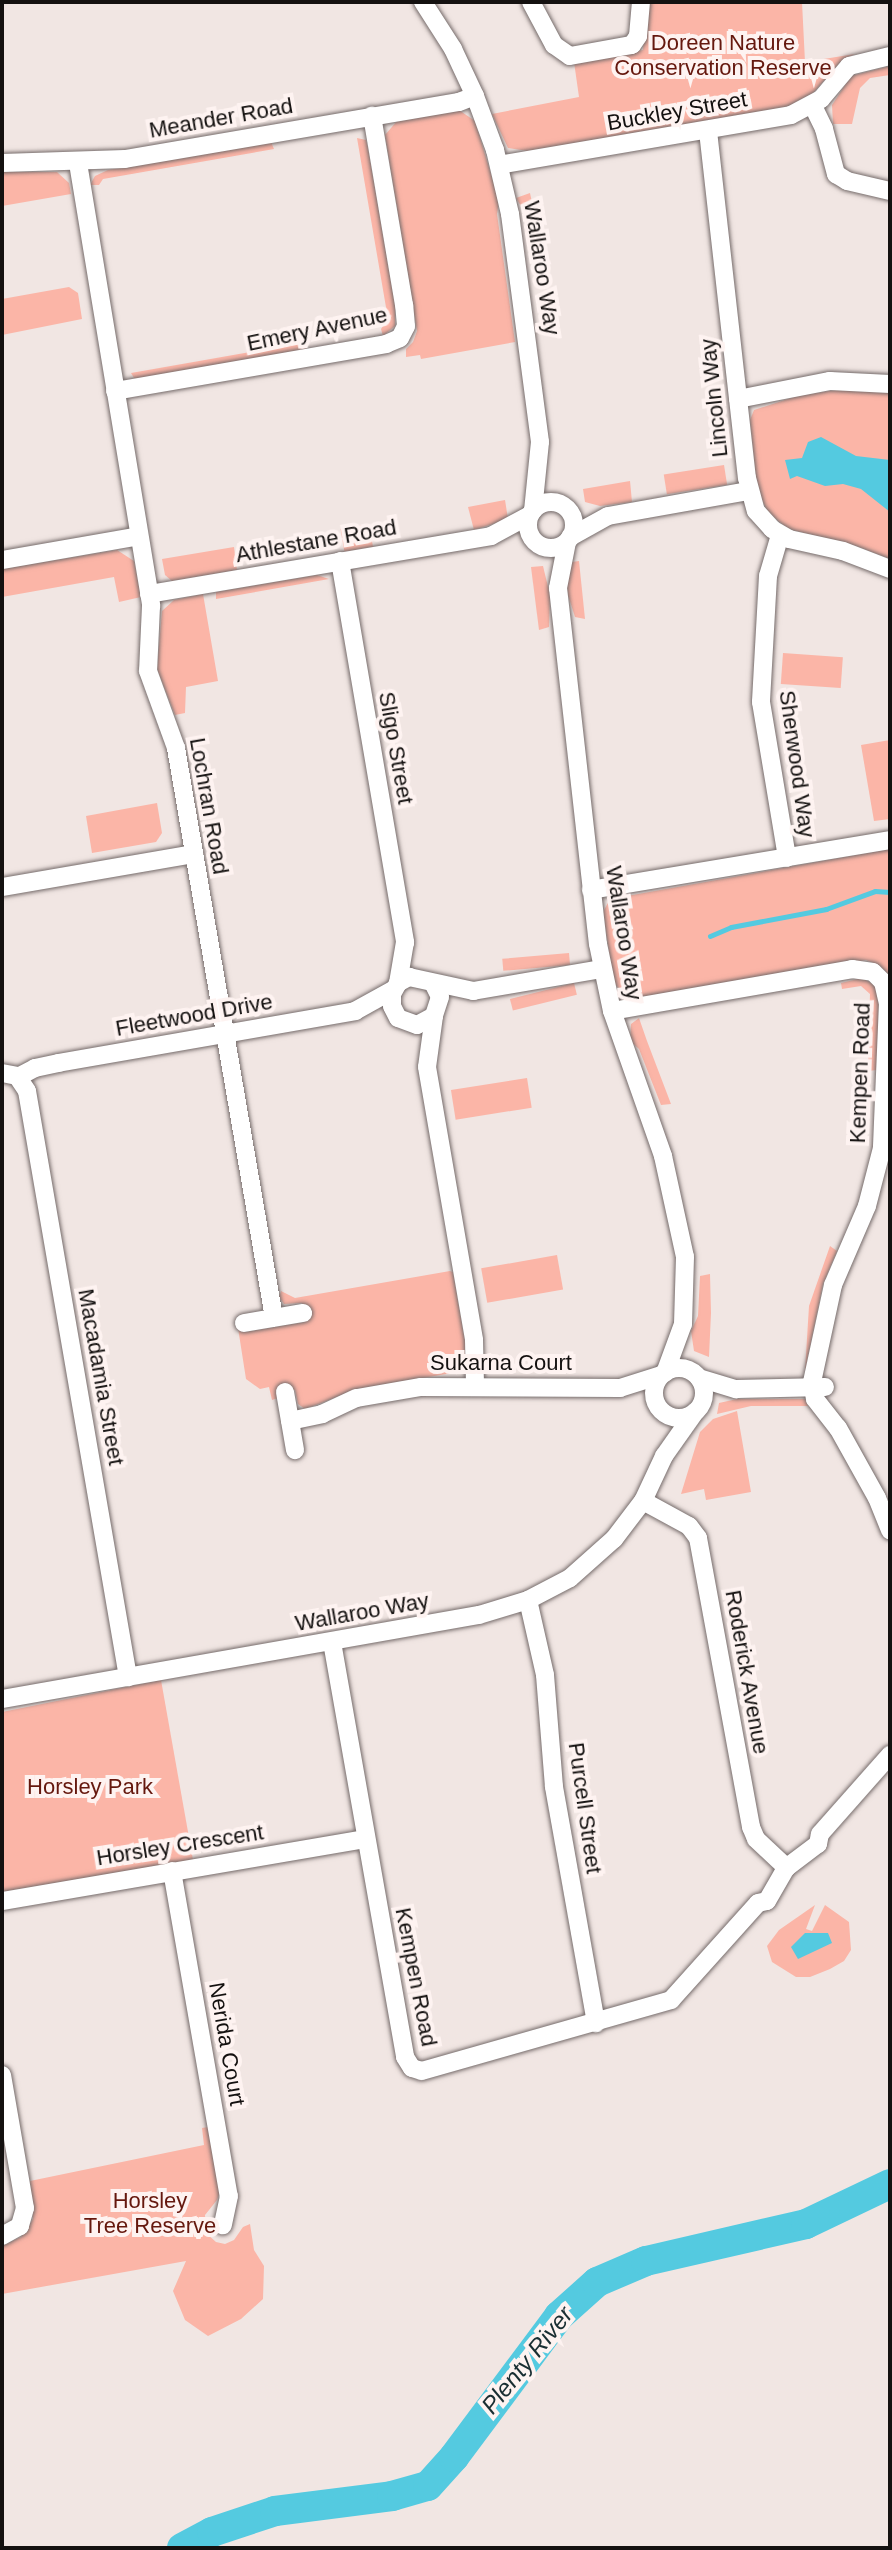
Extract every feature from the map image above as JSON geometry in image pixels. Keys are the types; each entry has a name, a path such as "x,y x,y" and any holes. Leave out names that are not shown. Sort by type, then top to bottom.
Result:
{"street":[{"name":"Wallaroo Way","path":"423,2 473,93 499,165 521,279 540,456 548,482 565,508"},
{"path":"531,2 554,45 570,56 632,45 638,36 641,2"},
{"path":"890,56 849,66 813,106 824,129 836,174 847,181 890,191"},
{"name":"Meander Road","path":"2,163 78,163 137,157 447,102 473,93"},
{"name":"Buckley Street","path":"499,165 708,131 791,115 813,106"},
{"name":"Emery Avenue","path":"115,391 382,345 400,338 406,326 404,305 372,116"},
{"name":"Lincoln Way","path":"708,131 749,491 761,519 780,535"},
{"name":"Lochran Road","path":"78,163 149,594 148,671 174,737 274,1318"},
{"path":"738,399 830,381 890,384"},
{"name":"Wallaroo Way","path":"531,513 540,456"},
{"path":"608,516 553,548 536,544 528,529 531,513 551,502 565,508 608,516 749,491"},
{"path":"565,508 573,522 569,540"},
{"name":"Athlestane Road","path":"491,536 531,513"},
{"path":"780,535 890,569"},
{"name":"Sherwood Way","path":"780,535 768,576 761,702 787,858"},
{"path":"2,560 139,536"},
{"name":"Athlestane Road","path":"149,594 491,536 536,544"},
{"name":"Wallaroo Way","path":"569,540 558,588 602,969 612,1011 655,1132 677,1210 686,1275 683,1324 663,1374"},
{"name":"Wallaroo Way","path":"536,544 558,588"},
{"name":"Sligo Street","path":"340,561 405,942 396,986"},
{"path":"591,890 890,840"},
{"path":"2,887 194,854"},
{"name":"Sligo Street","path":"405,942 432,982"},
{"path":"401,1020 423,1024 473,991 602,969"},
{"name":"Kempen Road","path":"612,1011 852,969 873,972 883,982 888,1003 882,1148 867,1206 833,1285 823,1341 827,1349 818,1388 838,1417 838,1428 877,1498 890,1530"},
{"path":"473,991 416,976 396,986 392,1006 427,1067 474,1340 475,1384"},
{"path":"427,1067 440,997 432,982"},
{"name":"Fleetwood Drive","path":"355,1011 396,986"},
{"name":"Fleetwood Drive","path":"15,1078 35,1068 42,1069 58,1063 355,1011 401,1020"},
{"name":"Macadamia Street","path":"15,1078 128,1677"},
{"path":"244,1323 303,1313"},
{"name":"Wallaroo Way","path":"683,1324 698,1377"},
{"path":"736,1389 681,1418 660,1408 654,1390 663,1374 681,1368 736,1389 818,1388"},
{"name":"Sukarna Court","path":"290,1421 322,1414 367,1396 433,1385 620,1388 663,1374"},
{"path":"697,1410 704,1393 698,1377"},
{"name":"Sukarna Court","path":"620,1388 660,1408"},
{"path":"285,1392 295,1450"},
{"name":"Wallaroo Way","path":"660,1408 664,1456"},
{"name":"Wallaroo Way","path":"2,1699 479,1615 528,1600 570,1578 620,1533 643,1501 664,1456 697,1410"},
{"name":"Roderick Avenue","path":"643,1501 689,1526 698,1538 748,1817 756,1839 783,1864"},
{"name":"Purcell Street","path":"528,1600 545,1675 554,1787 596,2023"},
{"name":"Kempen Road","path":"332,1642 403,2048 412,2068 432,2070 671,2000 758,1903 767,1901 783,1864 818,1844 820,1834 890,1755"},
{"name":"Horsley Crescent","path":"2,1901 366,1839"},
{"name":"Nerida Court","path":"172,1871 229,2196 223,2225"},
{"path":"2,2075 25,2208 20,2226 2,2236"}],"green space":[{"name":"Doreen Nature Conservation Reserve","path":"647,2 802,2 805,62 855,54 842,60 813,93 788,108 528,151 508,148 492,114 579,97 574,62 643,50"},
{"path":"890,66 890,75 870,78 860,88 852,124 833,124 832,105 851,76"},
{"path":"459,110 475,121 499,201 497,214 515,342 421,359 420,355 406,357 406,349 417,331 385,135 397,121"},
{"path":"357,138 366,140 368,148 395,305 395,326 383,336 381,329 388,319"},
{"path":"271,142 274,149 103,179 99,185 90,185 95,176 108,170"},
{"path":"2,172 57,172 69,183 71,194 2,206"},
{"path":"530,193 543,261 532,261 524,211 516,198"},
{"path":"69,287 78,293 82,319 2,335 2,299"},
{"path":"307,342 306,349 142,378 134,378 131,373"},
{"path":"843,389 890,393 890,559 856,546 788,529 768,512 757,489 750,420 754,410 797,396"},
{"path":"724,465 727,485 667,494 664,475"},
{"path":"630,481 632,502 600,506 585,502 583,489"},
{"path":"505,500 508,519 474,530 468,507"},
{"path":"369,524 373,547 344,552 340,529"},
{"path":"234,547 237,570 172,581 165,575 162,559"},
{"path":"117,550 134,561 141,597 119,602 114,577 2,597 2,569"},
{"path":"579,561 585,619 575,617 567,592 567,572 572,562"},
{"path":"543,566 550,595 549,627 539,630 531,567"},
{"path":"317,575 329,579 216,599 216,592"},
{"path":"203,594 218,681 186,687 185,713 175,715 157,669 162,611 174,600"},
{"path":"783,653 843,657 841,688 781,684"},
{"path":"890,740 890,819 874,821 861,745"},
{"path":"157,803 162,833 156,842 92,853 86,816"},
{"path":"890,849 890,976 880,966 866,960 641,997 627,997 614,983 603,912 610,899"},
{"path":"569,953 570,965 503,971 502,959"},
{"path":"862,978 875,985 879,999 877,1070 868,1071 870,994 861,986 842,989 841,983"},
{"path":"574,983 577,995 513,1011 510,999"},
{"path":"639,1018 671,1104 661,1105 639,1049 630,1041 631,1024"},
{"path":"527,1078 532,1108 456,1120 451,1090"},
{"path":"830,1246 837,1251 823,1284 805,1371 809,1306"},
{"path":"557,1255 563,1289 487,1303 481,1268"},
{"path":"453,1272 465,1342 465,1363 458,1372 358,1389 305,1409 298,1404 295,1390 277,1393 278,1398 272,1400 269,1387 260,1389 246,1379 238,1328 244,1328 245,1332 305,1322 302,1303 284,1304 279,1297 281,1291 295,1298"},
{"path":"710,1274 709,1357 694,1351 691,1331 698,1316 700,1276"},
{"path":"737,1399 805,1399 808,1406 751,1406 717,1414 719,1403"},
{"path":"737,1411 751,1492 706,1500 704,1489 681,1494 700,1432 713,1419"},
{"name":"Horsley Park","path":"161,1680 193,1860 2,1892 2,1712"},
{"path":"815,1905 806,1929 812,1931 825,1905 849,1922 851,1950 844,1961 830,1969 810,1977 796,1977 772,1962 767,1946 779,1930"},
{"name":"Horsley Tree Reserve","path":"208,2127 220,2191 205,2215 206,2233 216,2242 225,2244 234,2240 243,2227 250,2224 254,2250 264,2266 263,2299 241,2319 208,2336 185,2320 173,2291 186,2261 2,2294 2,2246 21,2237 33,2219 30,2181 204,2145 202,2128"}],"water":[{"path":"821,437 856,456 890,460 890,512 861,489 843,484 825,486 797,476 790,479 785,460 802,458 808,442"},
{"path":"805,1933 828,1933 832,1943 798,1959 791,1947"}],"waterway":[{"path":"710,936 731,927 826,909 875,891 890,892"},
{"name":"Plenty River","path":"182,2548 212,2532 275,2511 392,2496 428,2486 454,2457 559,2316 597,2282 646,2261 806,2224 890,2184"}]}
